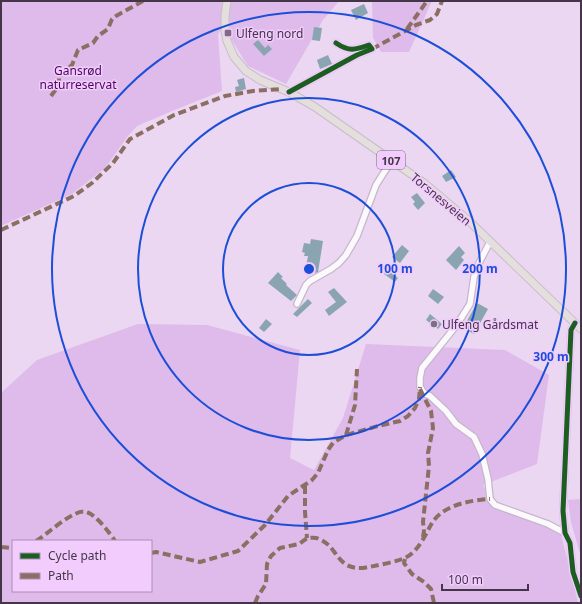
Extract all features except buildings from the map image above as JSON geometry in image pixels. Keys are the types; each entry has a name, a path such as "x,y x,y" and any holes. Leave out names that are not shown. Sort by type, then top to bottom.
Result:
{"main road":[{"name":"Torsnesveien","path":"227,1 225,16 227,41 234,57 246,71 253,76 289,92 315,107 424,183 469,222 581,329"}],"street":[{"path":"289,92 372,48 369,46 348,50 336,44"},
{"path":"297,304 306,285 331,269 346,255 357,236 376,184 392,160"},
{"path":"490,242 474,277 470,304 456,326 422,368 420,387 424,393 430,396 446,410 456,424 474,437 487,472 490,498 495,505 548,524 565,533"},
{"path":"575,323 571,330 563,511 565,533 570,543 572,572 581,596"}],"green space":[{"name":"Gansrød naturreservat","path":"1,1 224,1 222,27 218,34 222,91 137,126 105,168 72,194 1,226"},
{"path":"230,1 339,1 323,20 286,84 248,66 231,39 228,8"},
{"path":"370,1 432,1 409,52 381,52 373,38 372,2"},
{"path":"138,324 207,325 300,350 290,458 314,470 343,418 366,344 505,350 549,375 537,464 483,485 494,509 560,530 578,603 1,603 1,393 37,360"},
{"path":"581,499 581,557 571,522 568,500"}],"marked path":[{"path":"51,96 59,85 59,76 72,65 78,50 93,43 98,36 108,29 112,19 143,1"},
{"path":"407,29 427,1"},
{"path":"372,49 416,25 430,20 437,14 442,1"},
{"path":"1,230 74,196 92,183 113,163 130,139 174,115 225,96 253,91 281,89"},
{"path":"346,435 355,405 357,369"},
{"path":"152,553 156,552 200,562 238,551 265,525 288,496 312,480 318,473 328,450 333,443 346,435 400,421 408,416 415,408 419,399 420,387"},
{"path":"420,389 431,411 433,428 428,453 429,466 423,522 423,537"},
{"path":"305,486 307,538"},
{"path":"255,603 266,584 267,564 271,556 280,548 299,544 307,538 318,538 325,542 342,562 354,568 363,568 391,562 410,555 421,542 432,523 443,512 466,502 490,499"},
{"path":"37,540 61,522 75,514 82,512 87,512 95,517 114,540"},
{"path":"1,547 12,548"},
{"path":"405,559 404,563 412,574 431,589 434,603"}],"cycle path":[{"path":"289,92 357,55 372,49 369,45 356,49 348,49 336,43"},
{"path":"575,323 571,330 563,511 565,533 570,543 573,572 581,596"}],"place":[{"name":"Ulfeng nord","path":"228,33"},
{"name":"Ulfeng Gårdsmat","path":"434,324"}]}
